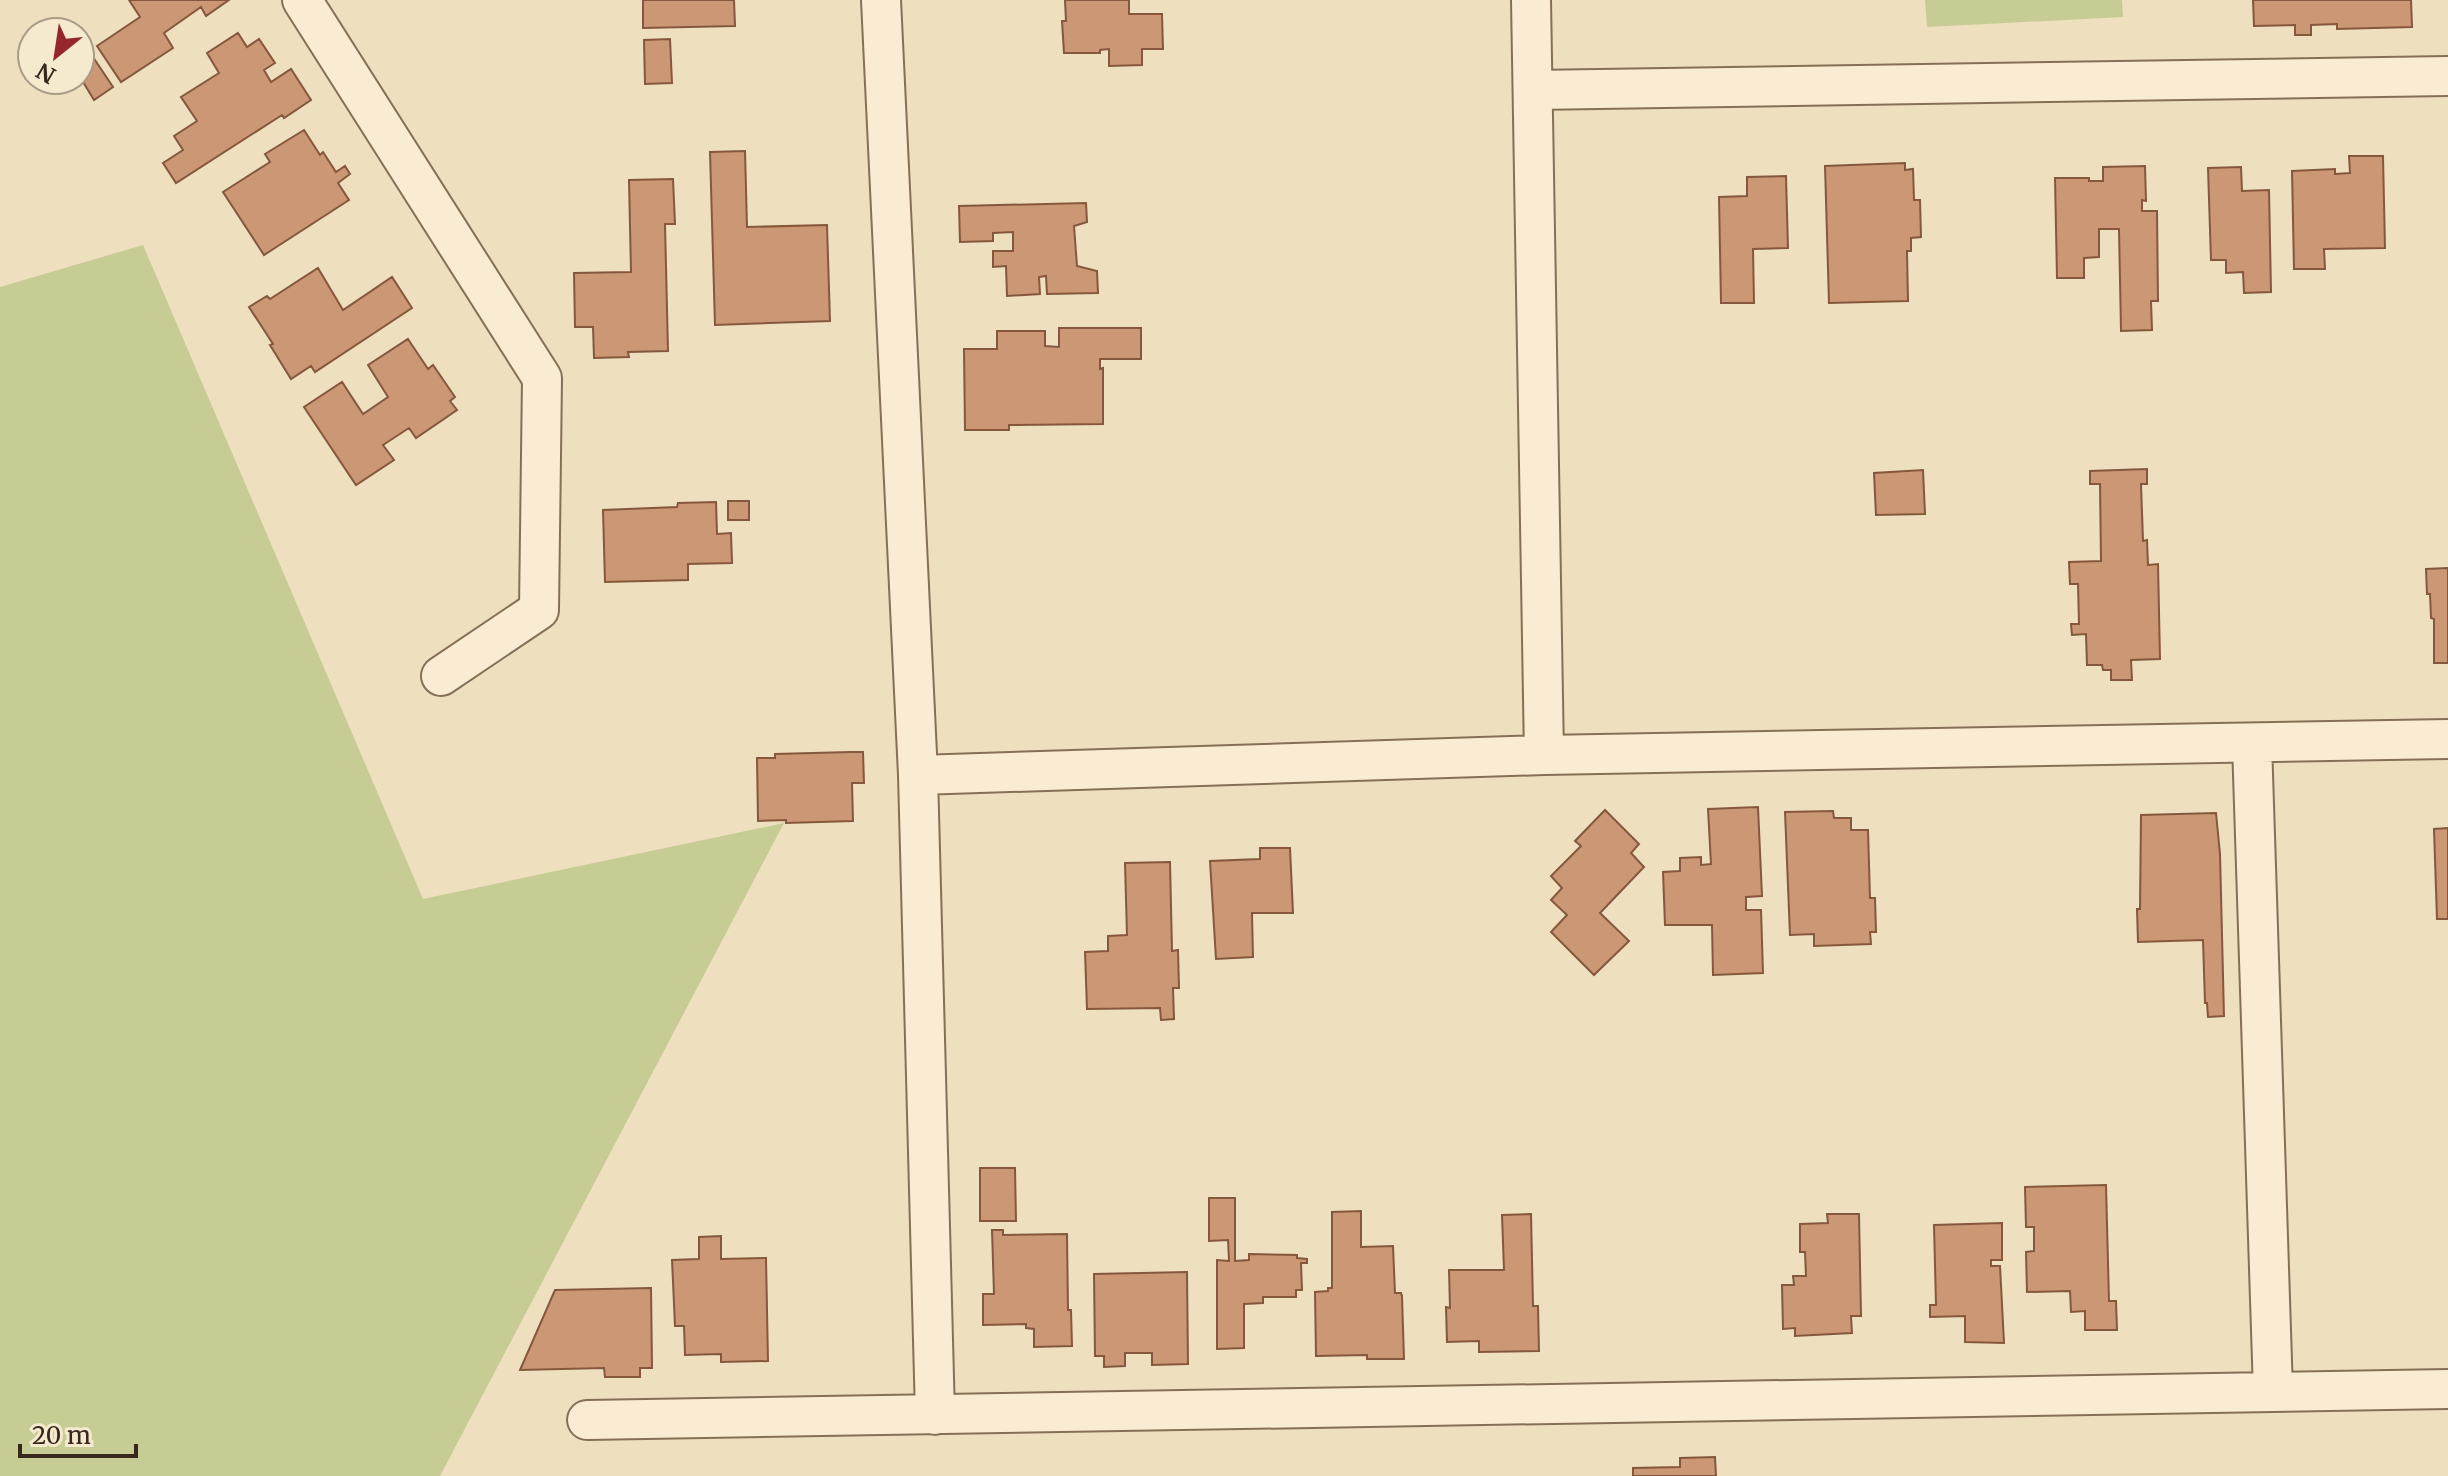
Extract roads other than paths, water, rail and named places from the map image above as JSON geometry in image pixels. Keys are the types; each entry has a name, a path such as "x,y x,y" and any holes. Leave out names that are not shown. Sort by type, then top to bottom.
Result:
{"street":[{"path":"302,0 542,378 539,610 441,676"},
{"path":"881,0 918,775 935,1415"},
{"path":"1531,0 1544,755"},
{"path":"1533,90 2448,76"},
{"path":"918,775 1544,755 2448,739"},
{"path":"2252,743 2273,1392"},
{"path":"587,1420 2448,1389"}]}
